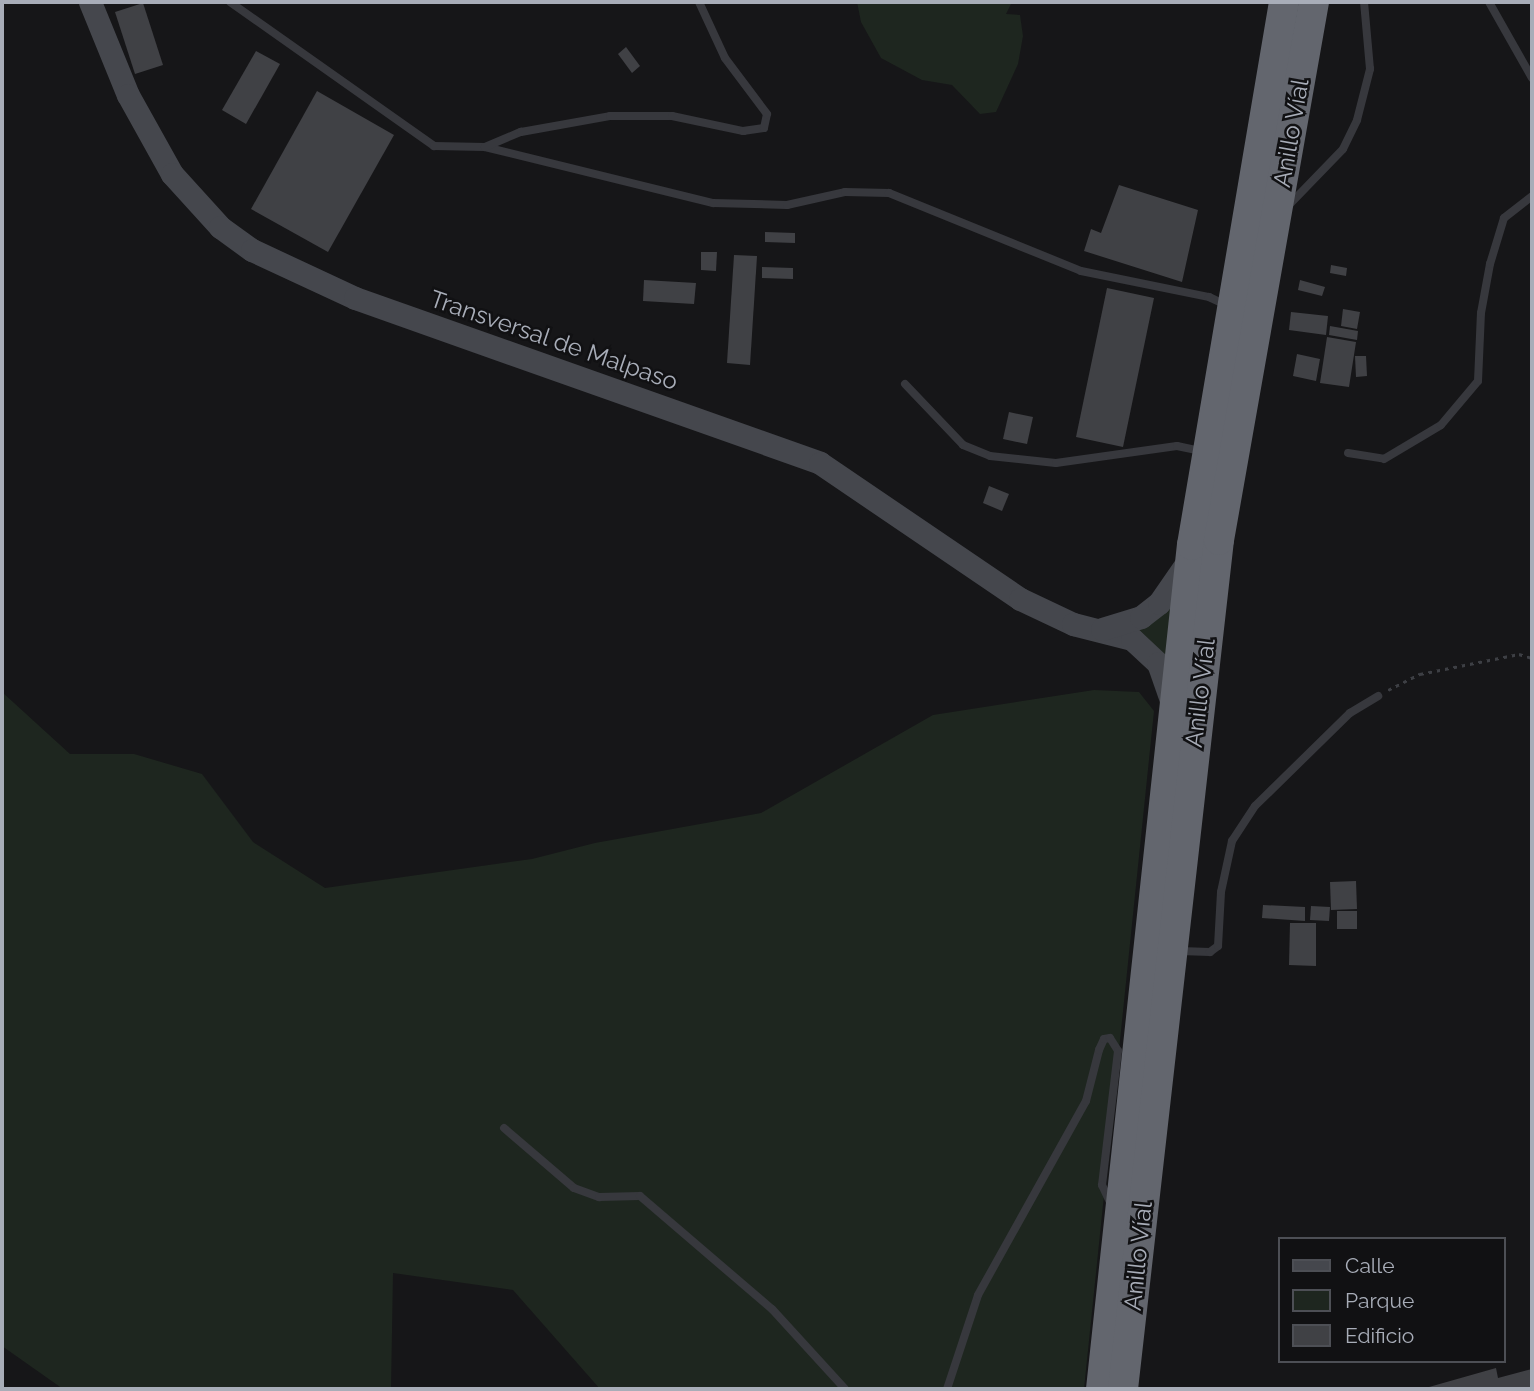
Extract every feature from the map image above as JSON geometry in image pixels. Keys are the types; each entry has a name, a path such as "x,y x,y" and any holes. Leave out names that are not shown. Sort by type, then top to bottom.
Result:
{"highway":[{"name":"Anillo Víal","path":"1101,1389 1172,703 1192,545 1229,306 1284,2"},
{"name":"Anillo Víal","path":"1124,1389 1171,950 1219,540 1314,2"}],"main road":[{"name":"Transversal de Malpaso","path":"90,2 128,95 172,174 220,227 252,250 355,298 820,463 1020,599 1056,618 1132,639 1146,649 1166,679 1172,703"},
{"path":"1098,630 1131,621 1159,603 1185,566 1192,545"}],"lane":[{"path":"230,2 434,146 485,147 713,203 788,205 845,192 889,193 1081,271 1209,297 1229,306"},
{"path":"485,147 521,132 610,116 672,116 743,131 764,128 767,114 726,58 699,2"},
{"path":"1276,217 1343,149 1357,120 1370,69 1364,2"},
{"path":"1489,2 1532,78"},
{"path":"1349,453 1384,459 1441,425 1478,381 1481,313 1490,264 1504,218 1532,197"},
{"path":"905,384 963,444 990,456 1056,463 1177,446 1207,452"},
{"path":"1171,950 1210,952 1218,946 1221,892 1232,841 1255,806 1350,713 1378,696"},
{"path":"947,1389 978,1295 1086,1101 1099,1050 1104,1039 1110,1038 1118,1051 1102,1185 1118,1216"},
{"path":"504,1128 574,1188 599,1197 640,1196 772,1309 845,1389"}],"path":[{"path":"1378,696 1420,674 1519,654 1532,658"}],"green space":[{"path":"857,2 1012,2 1006,14 1020,15 1023,36 1018,64 996,112 980,114 952,85 922,80 881,58 861,22"},
{"path":"1181,580 1167,670 1129,630"},
{"path":"1094,690 1139,692 1154,711 1084,1389 600,1389 513,1290 393,1273 391,1389 63,1389 2,1346 2,692 70,754 134,754 202,774 253,842 325,888 532,859 595,843 761,813 933,715"}],"building":[{"path":"143,3 163,65 135,74 115,12"},
{"path":"626,47 640,66 632,73 618,54"},
{"path":"256,51 280,64 246,124 222,110"},
{"path":"317,91 394,135 328,252 251,209"},
{"path":"1119,185 1198,210 1182,282 1084,251 1091,229 1101,233"},
{"path":"765,232 795,233 795,243 765,242"},
{"path":"701,252 717,252 716,271 701,270"},
{"path":"734,255 757,256 750,365 727,363"},
{"path":"1331,265 1347,268 1346,276 1330,273"},
{"path":"762,267 793,268 793,279 762,278"},
{"path":"644,280 696,283 694,304 643,301"},
{"path":"1300,280 1325,287 1322,296 1298,290"},
{"path":"1107,288 1154,298 1123,447 1076,437"},
{"path":"1343,309 1360,312 1357,329 1341,326"},
{"path":"1291,312 1328,316 1326,335 1289,330"},
{"path":"1330,326 1358,331 1357,340 1329,335"},
{"path":"1327,337 1356,342 1349,387 1320,383"},
{"path":"1297,354 1320,359 1316,381 1293,376"},
{"path":"1355,356 1366,356 1367,376 1356,377"},
{"path":"1009,412 1033,417 1027,444 1003,439"},
{"path":"989,486 1009,494 1002,511 983,503"},
{"path":"1356,881 1357,909 1331,910 1330,882"},
{"path":"1263,905 1305,907 1305,921 1262,918"},
{"path":"1311,906 1330,907 1329,921 1310,920"},
{"path":"1337,911 1357,911 1357,929 1337,929"},
{"path":"1290,923 1316,923 1316,966 1289,965"},
{"path":"1496,1368 1498,1378 1532,1369 1532,1389 1422,1389"}]}
